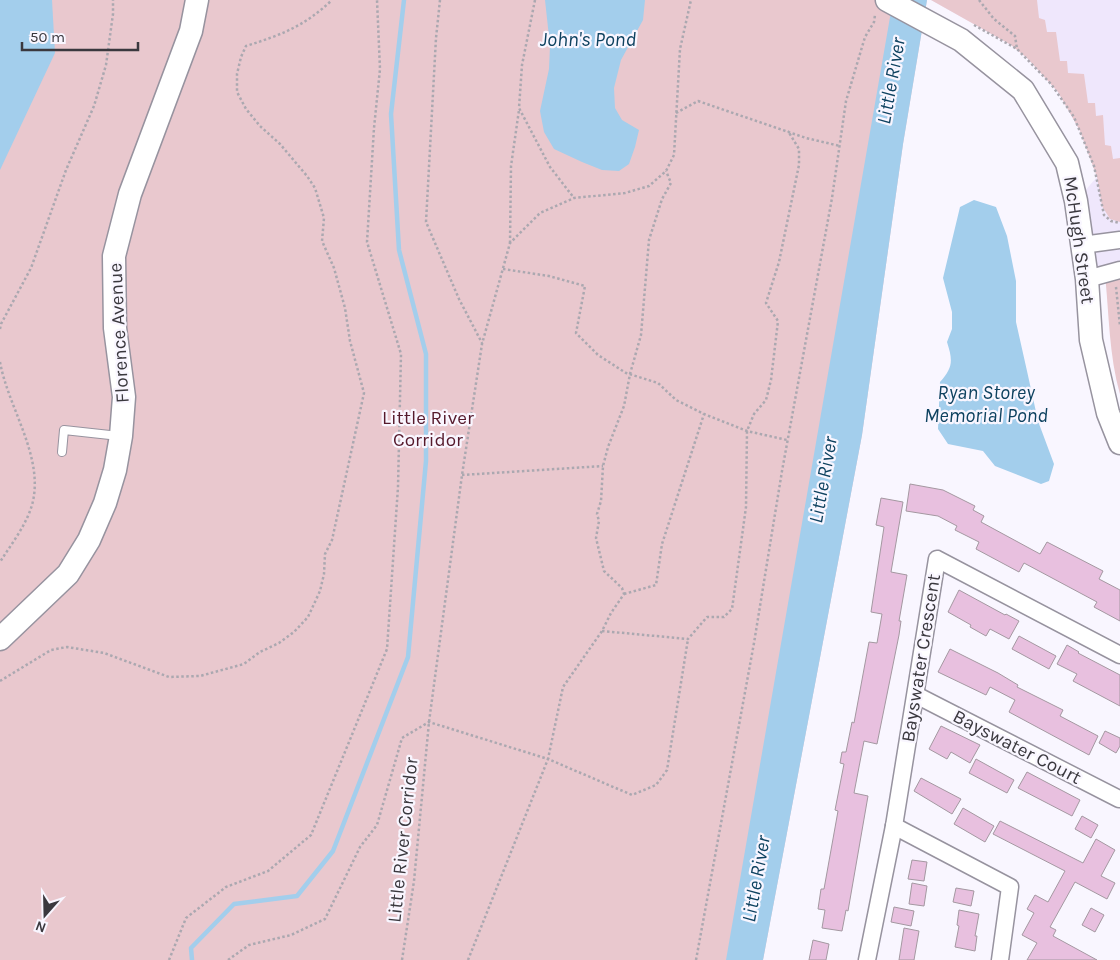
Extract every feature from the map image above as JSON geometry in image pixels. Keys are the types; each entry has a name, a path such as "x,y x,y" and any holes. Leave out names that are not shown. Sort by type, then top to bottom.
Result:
{"street":[{"name":"Florence Avenue","path":"0,639 68,574 90,540 105,503 115,470 121,436 124,397 116,328 114,256 130,194 191,31 196,0"},
{"name":"McHugh Street","path":"887,0 964,31 1023,90 1068,163 1076,201 1087,279 1090,340 1108,413 1120,443"},
{"path":"1082,245 1120,240"},
{"path":"1087,279 1120,270"},
{"name":"Bayswater Crescent","path":"867,960 894,826 937,559 1120,655"},
{"name":"Bayswater Court","path":"916,695 1119,799"},
{"path":"894,826 1010,887 1000,960"}],"lane":[{"path":"62,452 64,430 121,436"}],"path":[{"path":"0,330 1,324 31,268 66,170 94,106 106,65 113,0"},
{"path":"0,681 51,650 68,647 104,653 169,677 200,676 244,664 260,652 280,643 308,617 320,591 324,574 325,554 332,540 364,392 350,341 345,308 334,268 322,241 324,218 314,188 307,176 280,144 260,126 246,109 237,92 237,83 241,56 246,46 297,27 310,19 332,0"},
{"path":"169,960 186,918 226,887 268,871 311,835 387,649 398,487 401,354 367,242 374,128 380,69 377,0"},
{"path":"440,0 436,38 426,222 459,299 482,344"},
{"path":"510,243 511,166 519,108 522,65 535,0"},
{"path":"624,594 622,588 604,571 596,538 599,521 597,514 601,501 603,466 608,447 624,406 630,374 641,335 649,240 662,199 671,183 666,171 674,155 680,49 692,0"},
{"path":"979,0 994,19 1015,36 1017,49"},
{"path":"696,960 754,643 787,440 840,146 846,101 865,37 874,22"},
{"path":"964,31 1017,49 1051,84 1074,116 1094,166 1104,215 1111,221 1120,223"},
{"path":"676,113 698,101 806,138 840,146"},
{"path":"519,108 550,167 574,198"},
{"path":"228,960 249,945 291,935 325,919 360,847 377,825 402,738 429,722 548,760 632,795 656,785 667,770 688,639 707,617 724,617 732,609 746,507 746,431 754,414 766,400 771,380 778,321 766,303 779,262 799,165 799,150 788,131"},
{"name":"Little River Corridor","path":"402,960 414,881 429,722 462,475 482,344 510,243 540,213 574,198 625,193 649,186 666,171"},
{"path":"503,269 548,276 585,286 576,333 598,355 630,374 658,383 676,400 704,414 746,431 787,440"},
{"path":"1116,291 1120,326"},
{"path":"0,362 2,376 27,444 35,474 33,502 22,527 0,562"},
{"path":"468,960 548,760 563,687 602,631 624,594 656,584 662,544 704,414"},
{"path":"462,475 603,466"},
{"path":"602,631 688,639"}],"shaded area":[{"path":"931,0 1120,0 1120,394 1111,336 1105,274 1087,279 1076,201 1097,177 1080,131 1058,92 1027,58 1011,45"}],"green space":[{"name":"Little River Corridor","path":"0,0 927,0 903,144 862,435 763,960 0,960"},
{"path":"931,0 1037,0 1039,18 1045,20 1047,32 1056,32 1060,61 1067,61 1068,73 1084,74 1088,103 1095,103 1096,116 1103,115 1105,145 1111,146 1113,159 1120,158 1120,222 1110,219 1102,206 1097,177 1080,131 1058,92 1027,58 1011,45"},
{"path":"1120,270 1120,394 1111,350 1105,274"}],"water":[{"path":"0,0 52,0 55,53 0,170"},
{"name":"John's Pond","path":"545,0 645,0 643,20 621,60 614,88 615,108 622,120 639,130 629,164 619,171 602,170 554,149 544,132 540,111 549,69 550,46"},
{"name":"Little River","path":"893,0 927,0 903,144 862,435 763,960 726,960"},
{"name":"Ryan Storey Memorial Pond","path":"974,200 996,207 1007,236 1016,281 1016,322 1038,421 1054,464 1049,481 1041,484 995,466 983,451 948,444 938,429 940,382 951,364 947,342 952,329 952,312 943,278 960,207"}],"building":[{"path":"910,484 943,490 975,506 973,510 984,516 981,522 1040,554 1047,542 1103,571 1099,579 1120,590 1120,621 1094,607 1097,602 1024,563 1019,572 976,549 979,542 955,530 957,526 938,516 906,511"},
{"path":"881,498 903,502 891,572 907,575 899,621 901,621 899,635 877,744 864,741 854,793 868,796 848,911 846,910 842,931 822,928 825,910 818,909 821,889 824,889 838,811 835,810 844,764 840,763 842,752 846,752 852,722 854,723 869,642 877,643 882,614 871,612 884,527 876,525"},
{"path":"959,590 1019,621 1009,639 990,629 986,636 948,612"},
{"path":"1019,636 1056,656 1049,669 1012,649"},
{"path":"1067,645 1078,653 1120,675 1120,706 1073,681 1077,674 1057,664"},
{"path":"950,649 998,673 1018,685 1017,687 1063,710 1060,716 1098,736 1089,755 1009,712 1015,700 990,687 986,695 938,672"},
{"path":"941,726 980,745 970,763 951,752 947,759 929,749"},
{"path":"1105,731 1120,738 1120,746 1116,753 1099,743"},
{"path":"976,759 1014,780 1007,793 969,773"},
{"path":"1027,772 1080,800 1072,816 1018,788"},
{"path":"921,778 961,799 952,814 914,791"},
{"path":"963,808 994,826 985,842 954,824"},
{"path":"1082,816 1098,825 1091,838 1075,829"},
{"path":"1000,821 1083,863 1096,839 1115,850 1101,876 1115,883 1107,899 1075,882 1050,927 1056,930 1053,936 1097,960 1027,960 1037,943 1022,935 1034,913 1027,909 1035,895 1048,902 1065,871 993,834"},
{"path":"912,860 927,862 924,881 908,879"},
{"path":"912,883 927,886 924,906 909,904"},
{"path":"956,888 974,891 971,906 953,902"},
{"path":"894,907 914,911 911,926 891,922"},
{"path":"1091,908 1104,915 1095,932 1082,925"},
{"path":"959,910 979,914 975,936 977,936 975,951 955,947 959,926 957,925"},
{"path":"904,928 919,931 914,960 899,960"},
{"path":"813,940 829,944 826,960 809,960"}],"waterway":[{"path":"192,960 191,948 234,904 297,896 333,851 408,657 426,461 426,354 399,250 391,114 404,0"}]}
